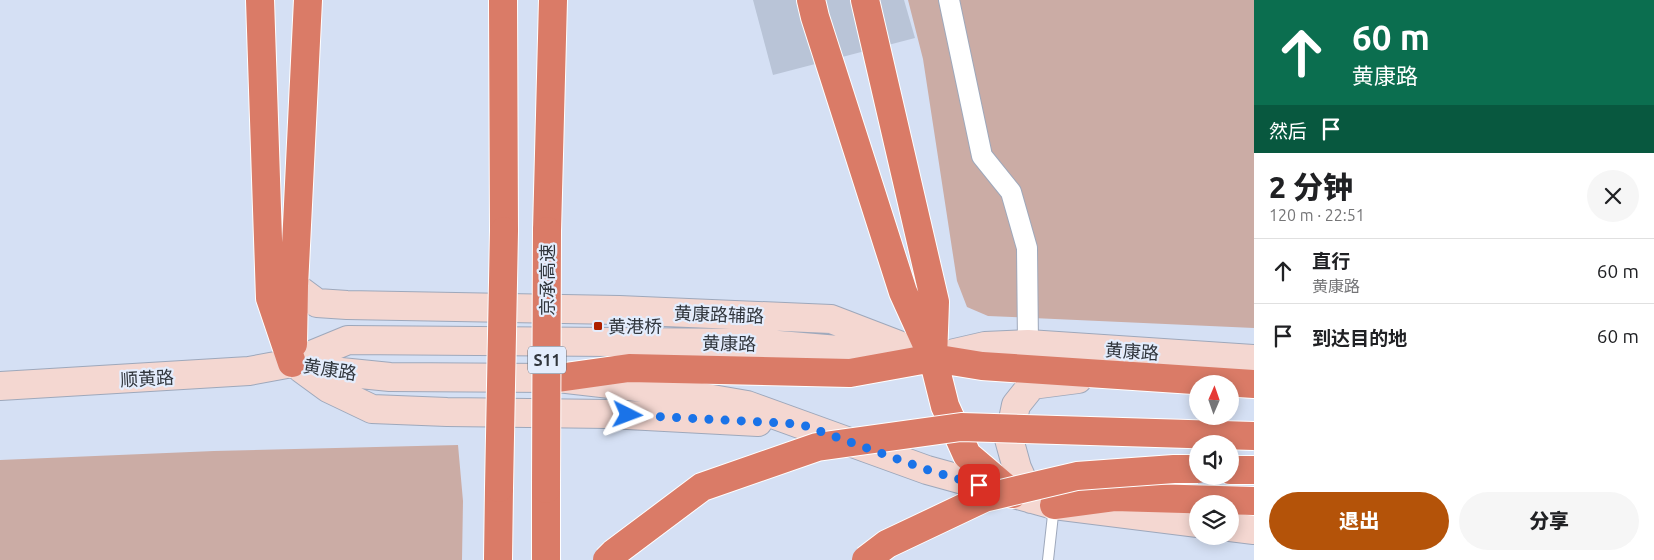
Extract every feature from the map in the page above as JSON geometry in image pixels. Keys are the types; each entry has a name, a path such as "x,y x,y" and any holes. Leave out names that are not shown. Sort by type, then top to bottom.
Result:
{"highway":[{"path":"260,0 270,298 292,363"},
{"path":"292,363 308,0"},
{"path":"498,560 504,231 504,0"},
{"name":"京承高速","path":"546,560 547,231 554,0"},
{"path":"811,0 902,292 934,358 945,406 967,455 1033,500 1114,496 1254,501"},
{"path":"865,0 935,302 934,358"},
{"path":"558,378 629,368 850,373 934,358 982,366 1254,384"},
{"path":"607,560 702,487 817,447 961,426 1254,436"},
{"path":"866,560 887,544 984,498 1077,476 1189,469"},
{"path":"1239,470 1254,470"}],"main road":[{"name":"黄康路辅路","path":"294,286 317,303 347,305 619,310 831,319 934,358"},
{"name":"黄康路","path":"292,363 348,340 756,343 934,358 985,346 1028,344 1254,359"},
{"name":"黄康路","path":"292,363 331,371 390,377 558,378 654,389 747,405 928,470 1033,500 1189,522"},
{"name":"顺黄路","path":"0,386 230,373 292,363"},
{"path":"292,363 328,388 372,409 609,414 800,424"},
{"path":"1033,500 1017,468 1009,440 1016,405 1032,385 1068,379 1139,376"},
{"path":"1239,528 1254,530"}],"street":[{"path":"949,0 982,156 1012,192 1027,248 1028,344"}],"lane":[{"path":"1033,500 1048,560"}],"shaded area":[{"path":"908,0 1254,0 1254,328 988,316 967,307 957,281 923,59"},
{"path":"458,445 463,501 462,560 0,560 0,460 214,451"}],"building":[{"path":"753,0 904,0 915,38 773,75"}],"place":[{"name":"黄港桥","path":"598,326"}],"route":[{"path":"628,415 800,424 928,470 979,485"}]}
